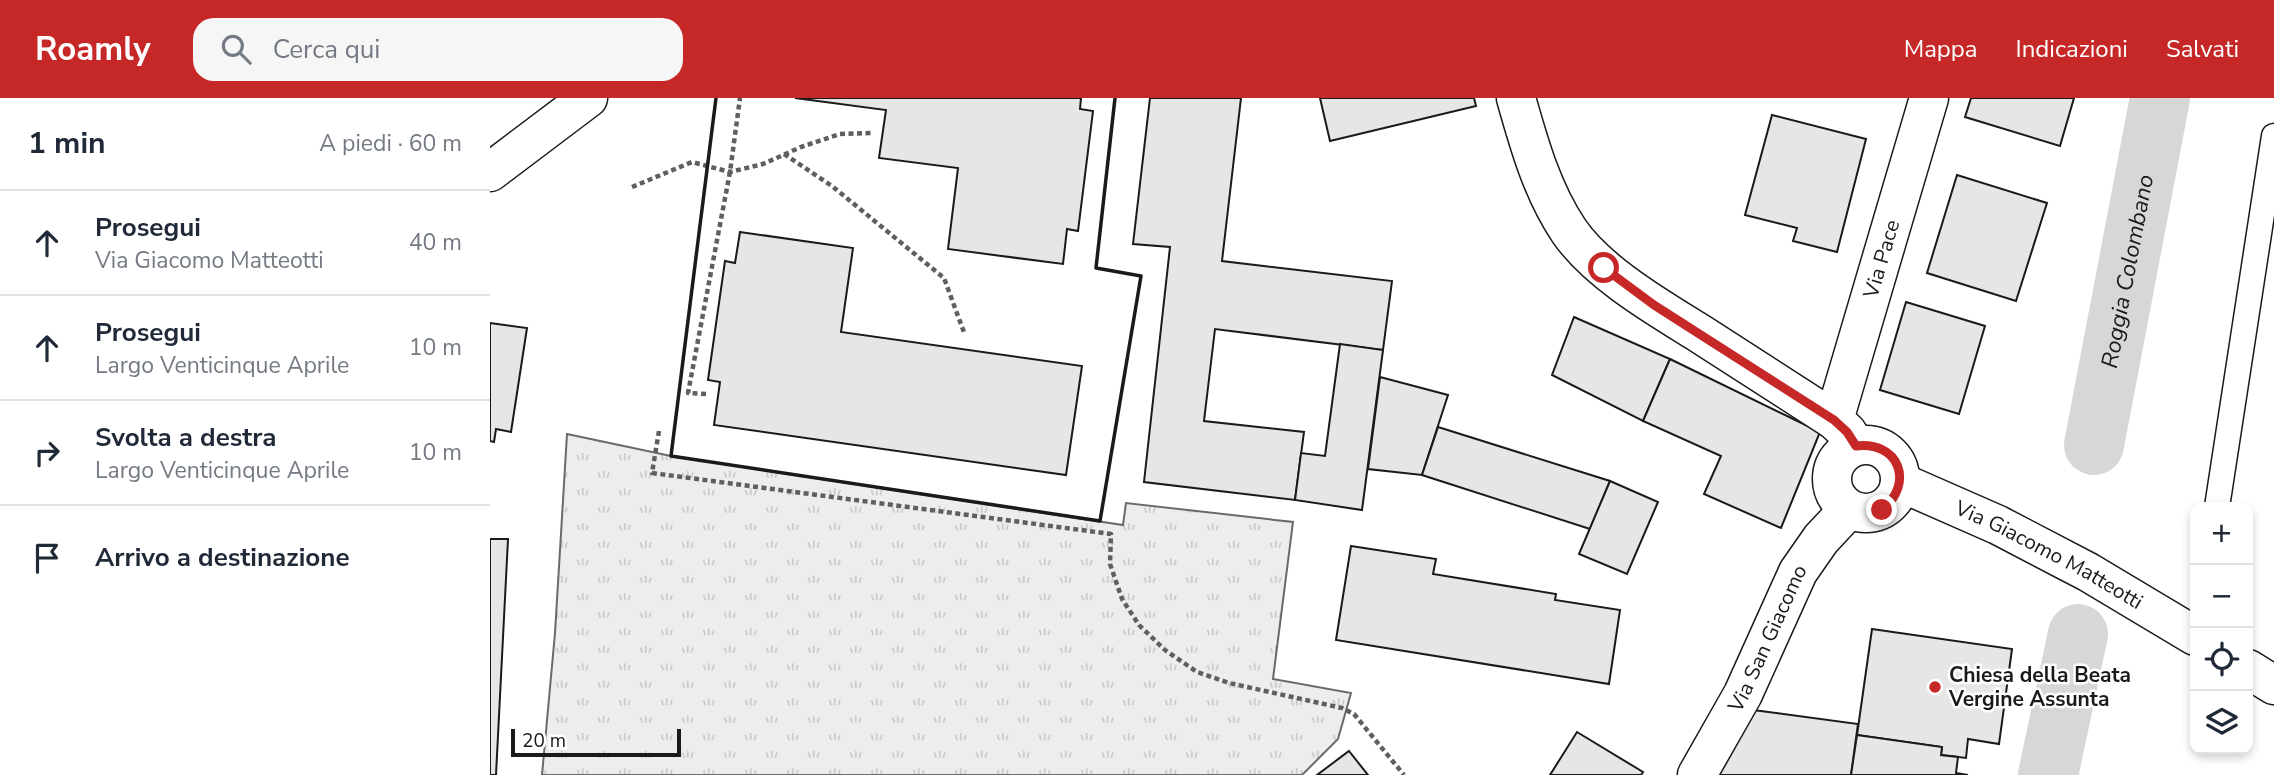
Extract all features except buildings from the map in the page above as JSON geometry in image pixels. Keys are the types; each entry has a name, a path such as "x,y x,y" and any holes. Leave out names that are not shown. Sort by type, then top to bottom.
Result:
{"street":[{"path":"490,172 588,98"},
{"path":"1516,98 1548,197 1571,234 1604,268 1654,305 1845,433 1892,456 1900,473 1900,482 1891,503 1882,510 1859,513 1840,502 1834,492 1833,470 1846,452 1845,433"},
{"name":"Via Pace","path":"1845,433 1929,98"},
{"name":"Via Giacomo Matteotti","path":"1900,482 1998,525 2088,572 2190,633"},
{"name":"Via San Giacomo","path":"1698,775 1743,694 1798,572 1821,539 1849,509"},
{"path":"2253,672 2274,685"}],"lane":[{"path":"2218,502 2274,136"}],"path":[{"path":"706,394 688,393 730,172 740,98"},
{"path":"632,187 692,162 730,172 763,164 840,134 872,133"},
{"path":"784,154 832,186 944,278 965,335"},
{"path":"659,431 652,473 1111,534 1110,564 1122,599 1139,625 1165,650 1197,673 1354,714 1404,775"}],"green space":[{"path":"567,434 671,456 1123,525 1126,503 1293,522 1273,679 1351,693 1338,739 1302,775 542,775 555,633"}],"waterway":[{"name":"Roggia Colombano","path":"2094,445 2160,98"},
{"name":"Roggia Colombano","path":"2048,775 2078,634"}],"wall":[{"path":"716,98 671,456 1100,521 1141,276 1096,268 1115,98"}],"place":[{"name":"Chiesa della Beata Vergine Assunta","path":"1935,687"}],"route":[{"path":"1604,268 1654,305 1834,420 1847,432 1856,446 1875,446 1892,456 1900,473 1900,482 1891,503 1882,510"}]}
